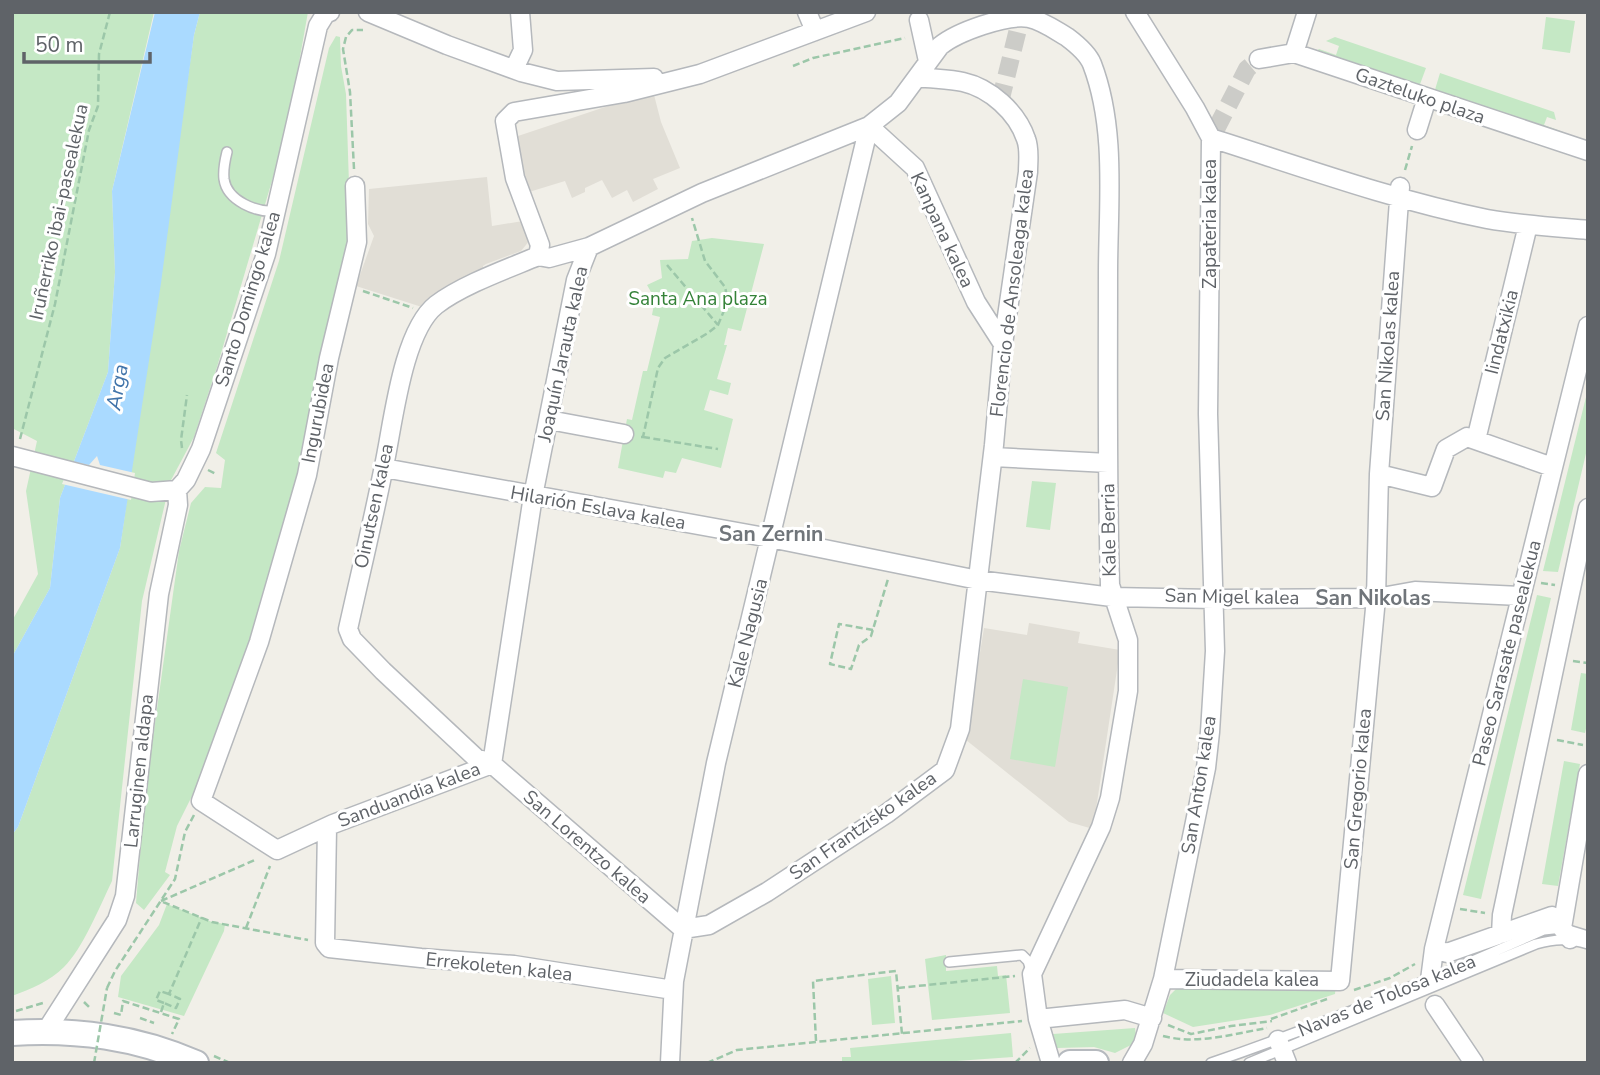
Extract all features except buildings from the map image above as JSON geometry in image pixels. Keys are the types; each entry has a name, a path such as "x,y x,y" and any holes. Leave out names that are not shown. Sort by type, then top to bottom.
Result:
{"street":[{"name":"Santo Domingo kalea","path":"164,492 186,480 201,449 266,254 318,26 326,13 330,12"},
{"path":"514,69 523,50 520,12"},
{"path":"538,256 540,245 515,178 505,121 514,113 624,93 700,74 866,12"},
{"name":"Zapateria kalea","path":"1135,12 1213,133 1209,457"},
{"path":"1259,59 1294,53 1307,12"},
{"path":"809,13 815,31"},
{"name":"Joaquín Jarauta kalea","path":"492,764 533,496 576,280 589,247 687,200 869,126 898,103 949,39 1021,15"},
{"name":"Kale Berria","path":"1021,15 1049,26 1072,41 1091,60 1105,110 1108,171 1108,463 1112,597 1120,614 1129,651 1128,691 1110,798 1101,827 1032,974"},
{"path":"919,20 924,69"},
{"path":"367,21 557,82 685,77"},
{"name":"Gazteluko plaza","path":"1294,53 1588,150"},
{"name":"Florencio de Ansoleaga kalea","path":"924,69 987,92 1016,119 1026,138 1028,172 1003,344 978,580"},
{"path":"1417,130 1427,98"},
{"name":"Kanpana kalea","path":"869,126 915,168 976,302 1003,344"},
{"name":"Kale Nagusia","path":"670,1063 673,990 716,763 869,126"},
{"path":"1213,133 1488,219 1588,230"},
{"name":"Ingurubidea","path":"201,801 260,642 307,475 328,358 357,242 355,187"},
{"name":"San Nikolas kalea","path":"1376,597 1379,471 1400,193"},
{"name":"Iindatxikia","path":"1476,439 1528,225"},
{"name":"Oinutsen kalea","path":"492,764 476,758 383,671 352,639 348,629 401,379 415,335 436,305 474,285 538,256 549,258 589,247"},
{"name":"Paseo Sarasate pasealekua","path":"1430,980 1434,949 1522,588 1547,465 1588,326"},
{"path":"549,420 624,434"},
{"path":"1379,471 1432,486 1446,449 1467,437 1547,465"},
{"path":"15,457 164,492"},
{"path":"993,457 1108,463"},
{"name":"San Anton kalea","path":"1132,1063 1143,1044 1163,979 1206,768 1214,651 1209,457"},
{"name":"Hilarión Eslava kalea","path":"384,468 771,538 978,580"},
{"name":"Larruginen aldapa","path":"46,1031 117,920 125,896 159,594 178,505 164,492"},
{"path":"1501,934 1502,915 1588,508"},
{"name":"San Migel kalea","path":"978,580 1112,597 1128,595 1214,599 1376,597 1415,591 1522,588"},
{"name":"San Frantzisko kalea","path":"683,929 709,925 767,892 886,814 945,770 960,729 978,580"},
{"name":"San Gregorio kalea","path":"1340,981 1376,597"},
{"name":"Sanduandia kalea","path":"327,828 492,764"},
{"name":"San Lorentzo kalea","path":"492,764 683,929"},
{"path":"1561,927 1588,774"},
{"path":"201,801 276,850 327,828 326,943"},
{"name":"Navas de Tolosa kalea","path":"1434,949 1447,953 1501,934 1561,927"},
{"name":"Errekoleten kalea","path":"326,943 333,950 513,965 673,990"},
{"path":"1032,974 1031,1020 1051,1063"},
{"name":"Ziudadela kalea","path":"1163,979 1340,981"},
{"path":"1435,1005 1474,1063"},
{"path":"1031,1020 1125,1010 1152,1018"},
{"path":"12,1033 46,1031 110,1036 145,1044 196,1063"},
{"path":"1070,1063 1096,1063"}],"lane":[{"path":"227,152 224,181 230,192 249,207 263,212 276,211"},
{"path":"1561,927 1588,936"},
{"name":"Navas de Tolosa kalea","path":"1249,1063 1536,944 1554,939 1561,927"},
{"name":"Navas de Tolosa kalea","path":"1211,1063 1282,1051 1430,980 1544,930 1561,927 1588,944"},
{"path":"949,962 1022,955 1028,961 1032,974"}],"path":[{"name":"Iruñerriko ibai-pasealekua","path":"15,457 57,292 89,130 98,106 99,54 110,12"},
{"path":"355,187 350,92 343,50 346,37 367,21"},
{"path":"793,66 813,58 899,39"},
{"path":"1400,193 1417,130"},
{"path":"643,437 658,368 665,358 718,325 728,301 725,287 705,261 687,200"},
{"path":"667,265 718,325"},
{"path":"347,284 429,314"},
{"path":"184,457 181,440 187,395"},
{"path":"624,434 718,449"},
{"path":"873,630 839,624 830,664 850,669 859,645 871,636 873,630 893,563"},
{"path":"1522,588 1571,588"},
{"path":"1540,736 1583,745"},
{"path":"94,1063 107,988 115,971 175,879 185,832 201,801"},
{"path":"161,901 276,850"},
{"path":"246,928 276,850"},
{"path":"161,901 202,917 326,943"},
{"path":"169,994 202,917"},
{"path":"1390,978 1418,963"},
{"path":"816,1042 813,981 896,971 902,1034"},
{"path":"898,988 1032,974"},
{"path":"160,990 180,999 176,1008 164,1003 156,1000 160,990"},
{"path":"12,1012 39,1005 48,999"},
{"path":"114,1013 121,1015 123,1001 179,1019 171,1036"},
{"path":"161,1012 164,1003"},
{"path":"141,1018 155,1023"},
{"name":"Ziudadela kalea","path":"1152,1018 1191,1034 1271,1019 1282,1051"},
{"path":"707,1063 737,1050 1031,1020"}],"shaded area":[{"path":"653,91 661,122 680,168 653,179 658,189 633,202 627,190 612,198 602,180 572,198 565,181 529,192 512,138"},
{"path":"487,177 492,226 523,221 530,240 521,251 486,264 483,270 446,286 425,308 356,286 374,236 368,224 369,189"},
{"path":"1029,623 1080,632 1078,643 1120,650 1093,829 1069,822 966,740 984,628 1027,635"}],"green space":[{"path":"12,12 154,12 112,191 115,272 108,372 60,498 50,588 12,657 12,621 38,574 26,491 37,441 12,428"},
{"path":"200,12 308,12 287,130 194,437 170,482 142,601 112,881 91,926 71,959 59,972 12,996 12,835 18,827 120,548 194,35"},
{"path":"1546,17 1575,21 1570,53 1542,49"},
{"path":"336,36 340,37 346,94 351,244 305,448 255,642 197,786 177,826 165,872 170,875 144,910 136,903 145,795 179,551 191,503 205,487 221,488 225,460 216,453 279,261 329,48"},
{"path":"1335,37 1426,68 1419,87 1315,52 1319,49 1336,55 1339,46 1326,41"},
{"path":"1440,73 1554,112 1556,120 1547,117 1544,125 1563,132 1558,135 1434,93"},
{"name":"Santa Ana plaza","path":"712,238 764,244 741,331 728,328 724,345 727,345 717,379 731,383 728,395 710,390 704,410 733,419 721,468 682,458 676,473 665,471 663,478 618,468 627,419 632,420 643,371 647,371 660,317 652,315 654,304 647,285 662,278 660,260 688,259 692,241"},
{"path":"1588,389 1588,445 1558,572 1543,571"},
{"path":"1032,481 1056,483 1050,530 1026,527"},
{"path":"1537,595 1551,598 1481,899 1463,895"},
{"path":"1581,673 1588,674 1588,720 1585,733 1571,730"},
{"path":"1023,679 1068,687 1055,767 1010,759"},
{"path":"1564,761 1580,764 1558,886 1542,884"},
{"path":"167,904 212,922 225,924 184,1016 118,997 121,976 159,925"},
{"path":"946,955 946,971 997,966 998,976 1006,975 1010,1013 932,1020 925,959"},
{"path":"891,976 895,1023 872,1025 868,979"},
{"path":"1182,983 1336,984 1335,994 1270,1015 1193,1027 1163,1013 1170,995"},
{"path":"1135,1028 1137,1042 1115,1053 1094,1047 1057,1048 1053,1034"},
{"path":"1011,1033 1013,1057 928,1063 842,1063 842,1057 851,1057 850,1048"}],"water":[{"name":"Arga","path":"155,12 200,12 194,35 161,283 120,548 18,827 12,835 12,657 50,588 60,498 108,372 115,272 112,191"}],"pier":[{"path":"97,456 100,465 135,473 131,500 62,484 71,461 89,465"}],"tunnel":[{"path":"1000,102 1021,17"},
{"path":"1216,129 1247,69 1259,59"}],"district":[{"name":"San Zernin","path":"771,534"},
{"name":"San Nikolas","path":"1373,598"}]}
